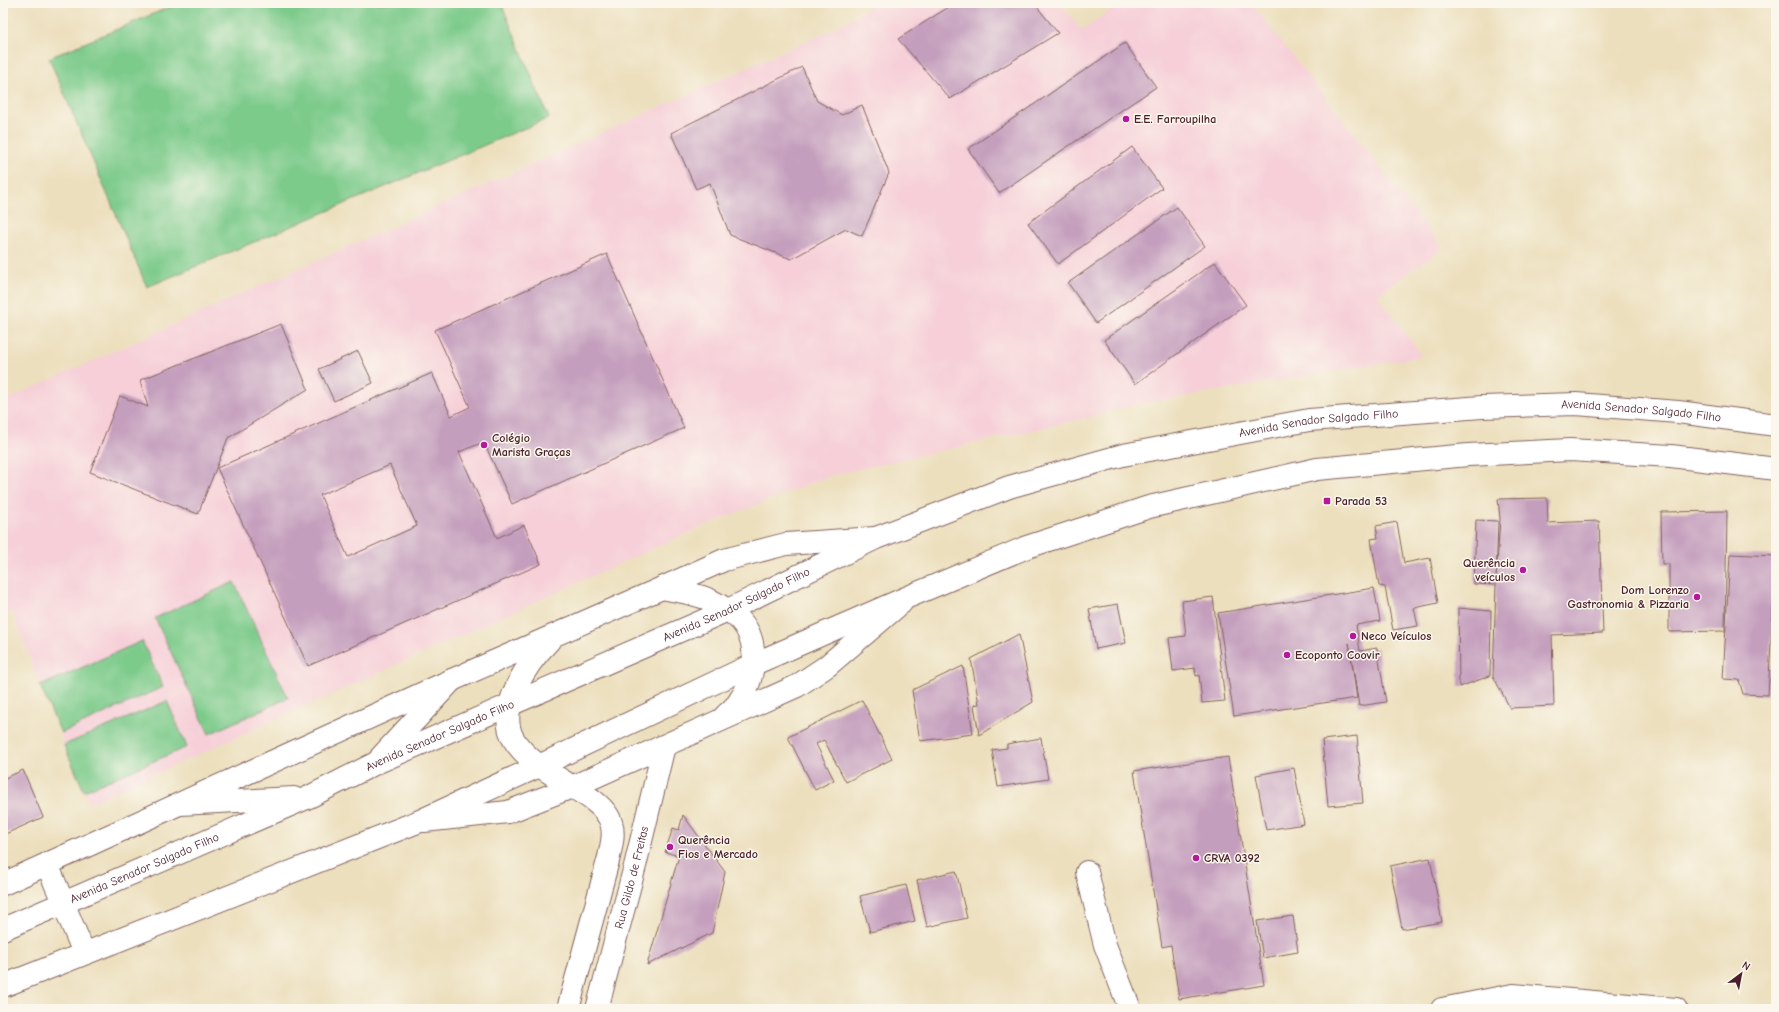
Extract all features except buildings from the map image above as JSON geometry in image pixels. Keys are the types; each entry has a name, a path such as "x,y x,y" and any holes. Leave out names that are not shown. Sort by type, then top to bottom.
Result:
{"main road":[{"name":"Avenida Senador Salgado Filho","path":"3,929 309,797 376,762 728,610 876,538 1010,487 1123,455 1309,420 1482,407 1576,404 1678,412 1776,425"},
{"path":"3,986 420,821 754,664 1027,547 1149,507 1317,469 1468,455 1570,450 1671,456 1776,469"},
{"name":"Avenida Senador Salgado Filho","path":"3,884 452,680 724,560 786,544 876,538"},
{"path":"662,588 691,593 709,599 728,610 740,621 748,632 752,644 754,664 748,684 738,703 720,721"},
{"path":"420,821 508,812 572,787 720,721 804,682 827,666 908,597"},
{"path":"552,637 536,654 522,675 509,705 509,724 513,739 524,753 539,766 593,800 608,816 613,834 609,857 568,1009"},
{"path":"376,762 452,680"},
{"name":"Rua Gildo de Freitas","path":"598,1009 664,746"},
{"path":"180,804 309,797"},
{"path":"609,857 635,866"},
{"path":"47,864 84,953"},
{"path":"1087,872 1105,945 1130,1009"},
{"path":"1442,1009 1513,995 1676,1009"}],"shaded area":[{"name":"Colégio Marista Graças","path":"876,3 1059,3 1082,30 1121,3 1251,3 1443,248 1377,295 1422,356 1134,405 1099,415 829,476 703,526 89,804 64,745 61,733 40,686 13,613 3,614 3,401 832,30"}],"green space":[{"path":"179,3 501,3 549,118 147,287 49,58"},
{"path":"234,582 288,698 209,734 155,618"},
{"path":"142,641 163,687 61,733 40,686"},
{"path":"167,701 187,747 84,791 64,745"}],"place":[{"name":"E.E. Farroupilha","path":"1126,119"},
{"name":"Colégio Marista Graças","path":"484,445"},
{"name":"Parada 53","path":"1327,501"},
{"name":"Querência veículos","path":"1523,570"},
{"name":"Dom Lorenzo Gastronomia & Pizzaria","path":"1697,597"},
{"name":"Neco Veículos","path":"1353,636"},
{"name":"Ecoponto Coovir","path":"1287,655"},
{"name":"Querência Fios e Mercado","path":"670,847"},
{"name":"CRVA 0392","path":"1196,858"}]}
